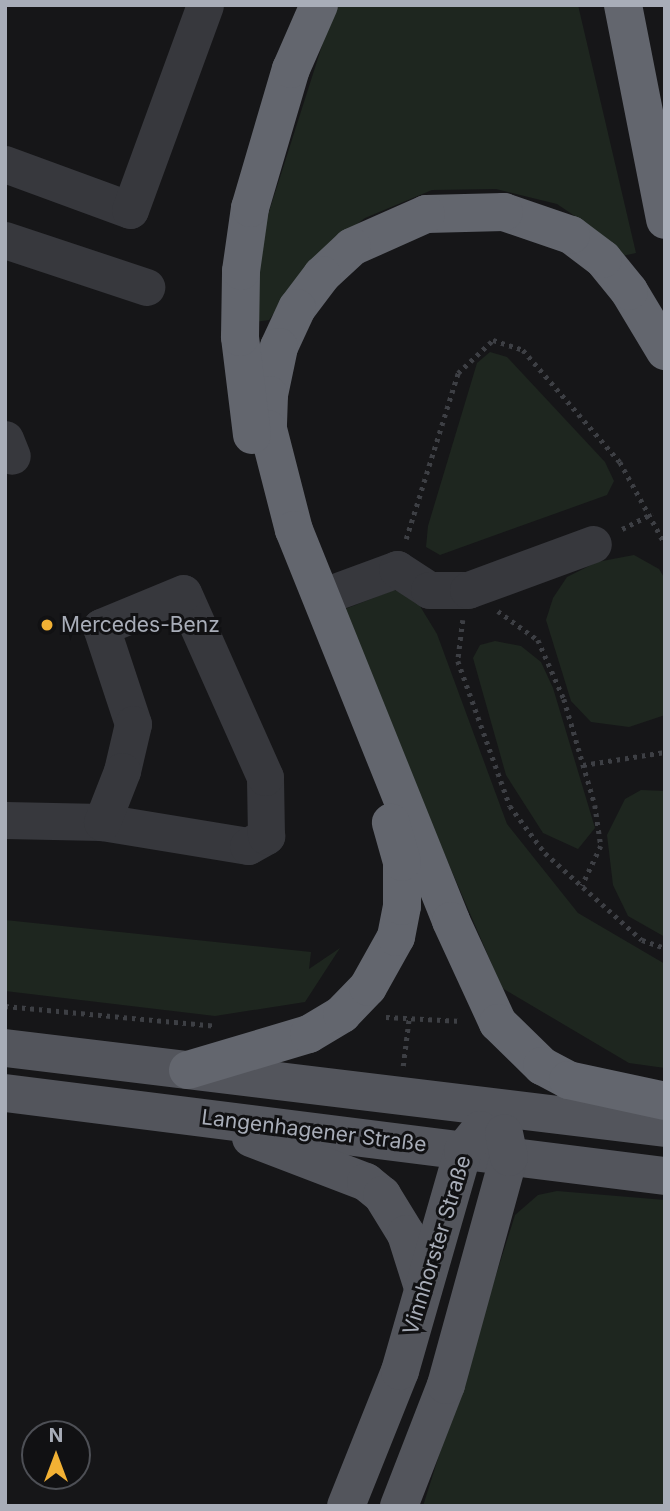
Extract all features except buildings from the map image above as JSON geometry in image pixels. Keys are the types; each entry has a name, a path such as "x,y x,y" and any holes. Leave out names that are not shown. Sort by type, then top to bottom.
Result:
{"highway":[{"path":"188,1070 299,1037 342,1014 368,987 384,961 396,937 402,906 402,862 383,794 279,535 263,485 245,396 241,271 250,208 291,69 319,5"},
{"path":"623,5 665,220"},
{"path":"665,352 629,290 603,259 543,222 504,212 426,214 352,247 322,275 297,308 279,347 269,395 268,429 279,480 321,597 451,921 498,1023 541,1066 568,1080 665,1101"}],"main road":[{"path":"5,1048 665,1128"},
{"name":"Langenhagener Straße","path":"5,1093 665,1176"},
{"name":"Vinnhorster Straße","path":"346,1506 400,1371 463,1150 499,1108"},
{"name":"Vinnhorster Straße","path":"399,1506 446,1385 509,1157 499,1108"},
{"path":"174,1113 366,1182 382,1195 407,1234 423,1288"}],"lane":[{"path":"5,164 130,210 205,5"},
{"path":"5,240 146,287"},
{"path":"321,597 397,569 429,590 468,590 593,544"},
{"path":"5,820 102,822 248,846 266,836 265,777 183,593 101,627 133,724 122,771 102,822"}],"path":[{"path":"397,569 458,373 493,340 523,350 620,461 665,544"},
{"path":"582,886 601,846 583,765 564,699 538,639 468,590 458,660 510,806 545,853 642,940 665,948"},
{"path":"583,765 665,752"}],"shaded area":[{"path":"335,5 578,5 636,253 622,256 594,229 557,204 496,189 432,190 365,218 316,255 269,320 255,322 258,246"},
{"path":"490,352 507,357 605,462 614,481 607,495 440,555 426,547 428,526 477,363"},
{"path":"634,555 659,569 665,579 665,715 629,727 591,722 571,701 546,620 553,598 567,577 597,562"},
{"path":"394,590 415,598 437,634 507,824 578,913 665,964 665,1068 629,1063 502,988 340,611"},
{"path":"495,641 521,646 541,662 553,688 595,828 578,849 543,833 506,775 473,658 480,645"},
{"path":"641,790 665,791 665,937 628,916 613,885 607,835 625,799"},
{"path":"5,920 311,952 309,969 340,948 305,1002 215,1016 5,991"},
{"path":"557,1191 665,1200 665,1506 423,1506 515,1215 538,1195"}],"place":[{"name":"Mercedes-Benz","path":"47,625"}]}
